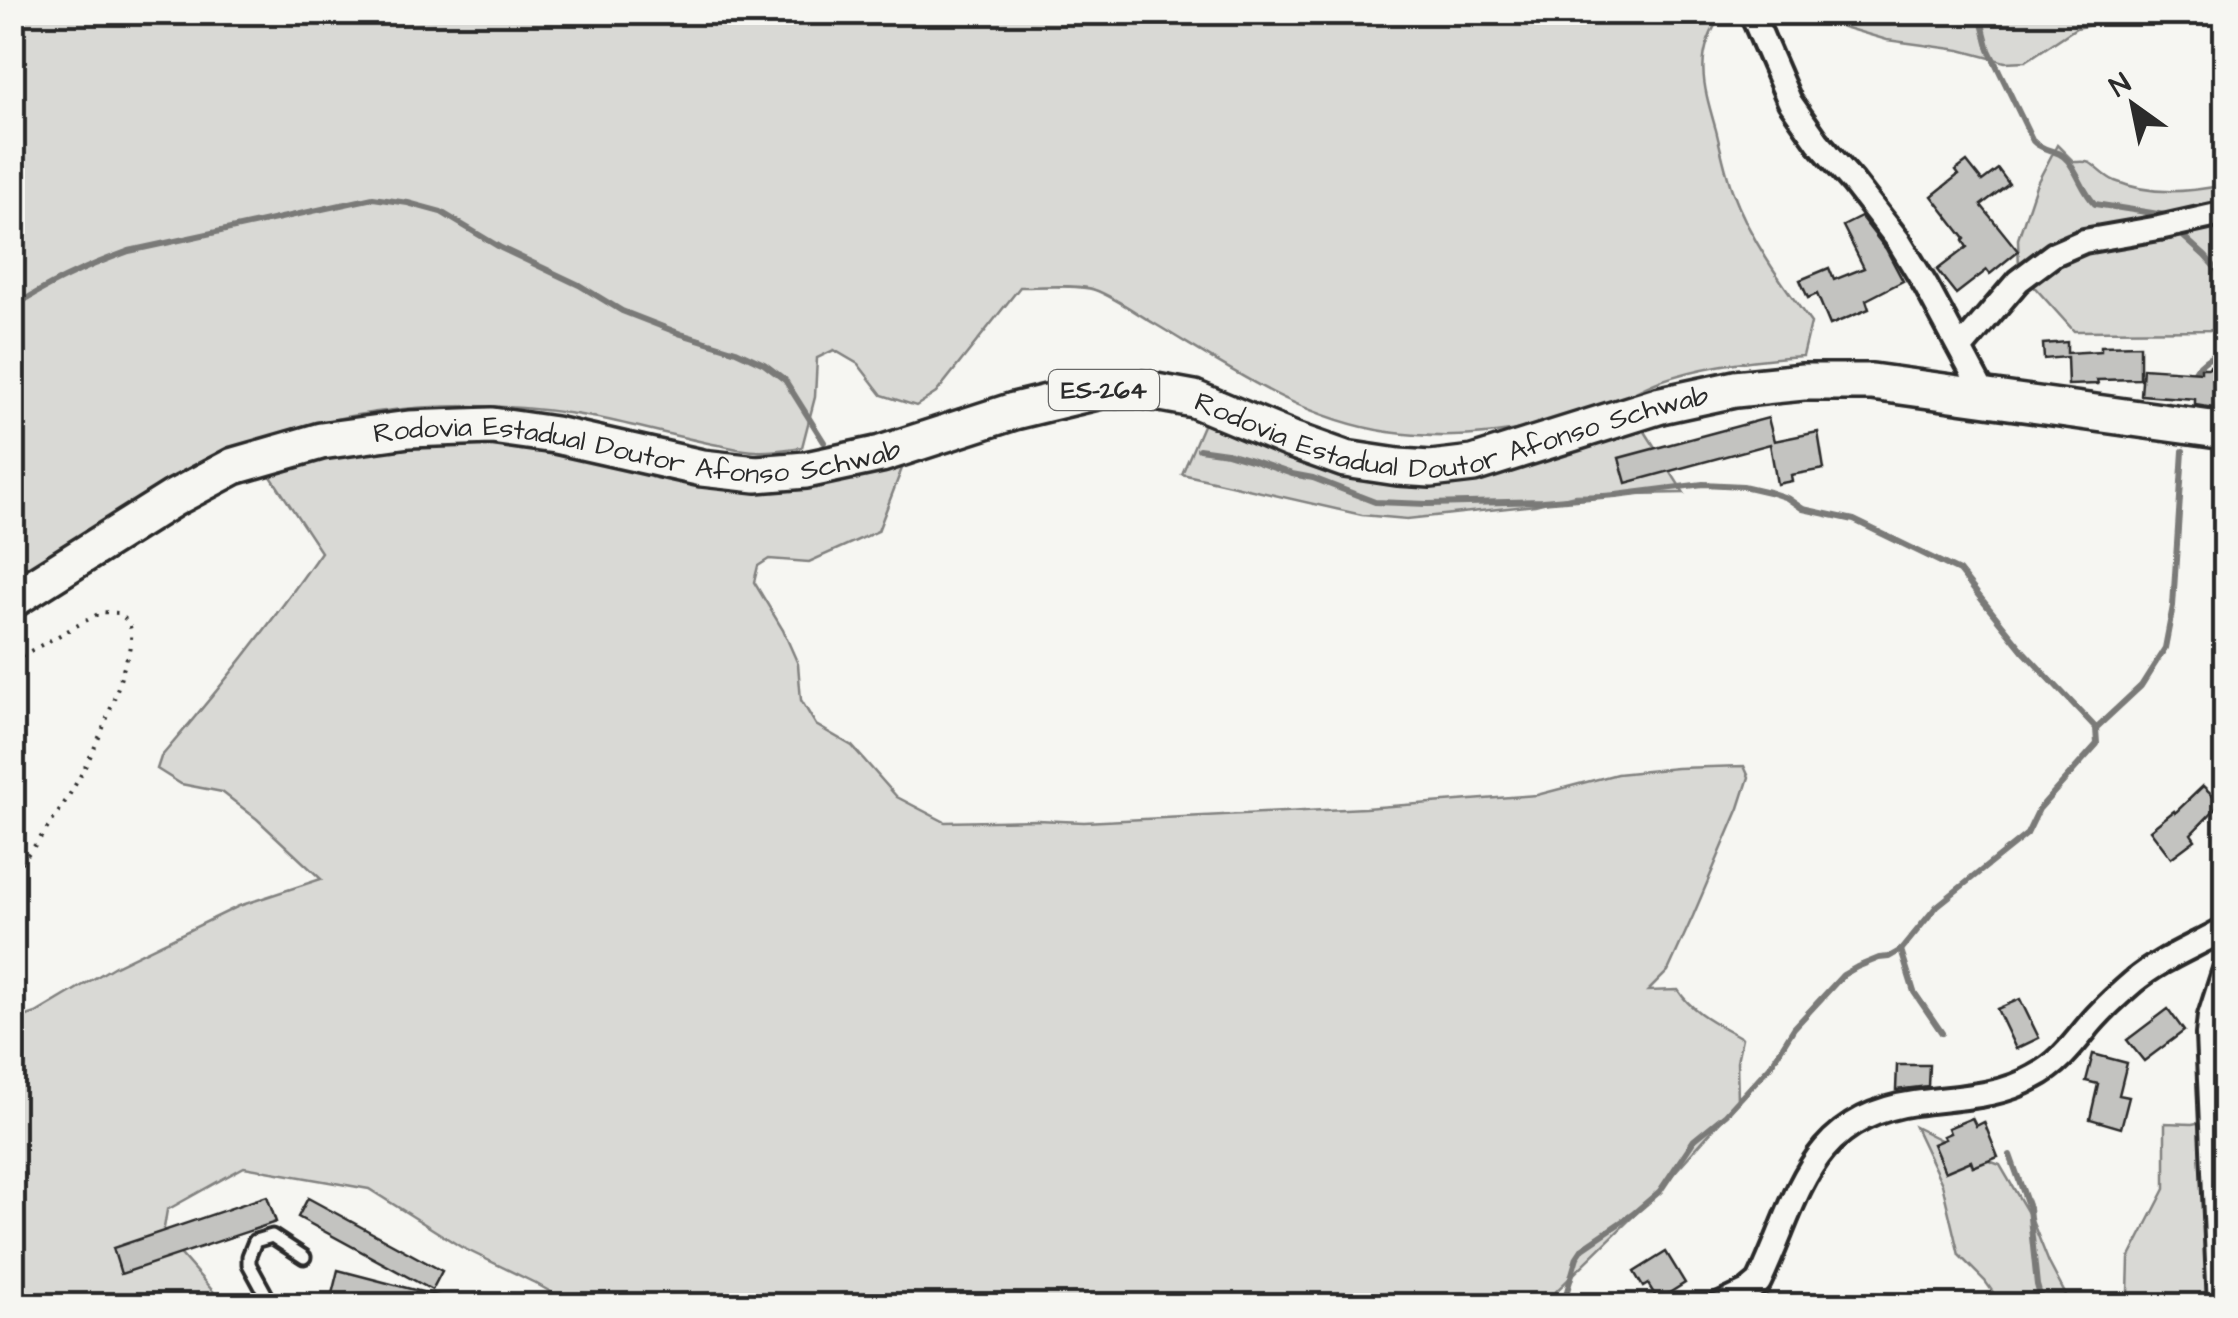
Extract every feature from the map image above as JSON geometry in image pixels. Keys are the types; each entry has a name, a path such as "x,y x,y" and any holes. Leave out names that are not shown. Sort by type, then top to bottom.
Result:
{"main road":[{"name":"Rodovia Estadual Doutor Afonso Schwab","path":"12,600 174,498 234,466 320,441 409,428 492,426 555,435 702,468 756,474 806,470 880,454 1014,411 1101,390 1138,389 1194,399 1345,459 1431,469 1473,464 1662,405 1735,389 1803,382 1872,382 2226,431"}],"street":[{"path":"1751,12 1790,102 1898,240 1985,396"},
{"path":"1961,348 2018,281 2054,254 2084,241 2226,213"},
{"path":"1718,1306 1758,1282 1815,1159 1846,1129 1886,1109 1967,1098 2014,1087 2038,1075 2060,1060 2090,1023 2138,978 2226,928"},
{"path":"2220,1306 2210,1108 2217,1027 2210,1016 2226,966"}],"lane":[{"path":"272,1306 249,1264 254,1241 272,1236 304,1257"}],"path":[{"path":"12,661 102,612 118,613 129,624 127,658 94,753 42,839 12,873"}],"shaded area":[{"path":"1816,12 2119,13 2115,21 2076,28 2026,61 2005,62 1960,50 1887,40 1843,27"},
{"path":"12,13 1723,13 1707,42 1703,70 1727,175 1757,243 1811,323 1803,356 1695,371 1660,381 1605,406 1525,429 1471,435 1416,435 1356,425 1296,404 1095,290 1020,287 936,393 916,406 882,395 858,364 834,350 817,358 815,397 802,447 747,450 598,418 511,407 421,408 333,420 249,445 13,599"},
{"path":"2057,145 2074,162 2090,163 2111,179 2129,186 2170,191 2225,185 2225,330 2074,331 2019,270 2018,239 2036,185"},
{"path":"1213,402 1408,463 1639,422 1684,493 1575,495 1535,505 1407,519 1362,515 1182,474"},
{"path":"451,435 658,461 906,458 878,531 809,562 769,559 758,566 754,582 798,664 801,700 816,725 852,746 897,797 945,822 1084,822 1365,808 1537,795 1617,774 1744,766 1749,777 1739,808 1693,916 1668,971 1648,991 1678,990 1699,1012 1742,1038 1737,1061 1738,1101 1652,1198 1542,1305 574,1305 461,1247 369,1189 244,1167 167,1210 163,1234 225,1305 13,1305 12,1021 36,1013 115,966 239,906 321,879 222,792 181,784 157,769 161,757 244,657 321,552 266,469"},
{"path":"2222,1118 2226,1131 2225,1305 2131,1305 2129,1259 2165,1189 2165,1123 2192,1124"},
{"path":"1915,1127 2000,1165 2031,1218 2071,1305 2002,1305 1959,1255 1942,1184"}],"building":[{"path":"1967,162 1982,181 1998,169 2009,184 1981,205 2018,251 1956,294 1937,270 1967,247 1932,196 1958,175 1955,171"},
{"path":"1861,217 1886,249 1903,281 1866,300 1869,309 1830,325 1817,294 1808,298 1800,280 1829,268 1834,280 1864,268 1843,226"},
{"path":"2067,342 2067,353 2101,351 2101,346 2140,345 2140,379 2068,385 2067,357 2044,359 2043,344"},
{"path":"2226,366 2226,406 2214,408 2195,405 2195,399 2141,395 2143,368 2201,372 2201,368"},
{"path":"1768,418 1774,441 1818,432 1824,469 1791,475 1792,481 1777,484 1770,444 1626,483 1619,458"},
{"path":"2203,786 2221,803 2191,834 2195,840 2171,858 2150,830"},
{"path":"2020,999 2039,1038 2016,1049 1997,1009"},
{"path":"2168,1009 2184,1031 2144,1061 2127,1040"},
{"path":"2093,1054 2127,1063 2119,1095 2129,1097 2121,1128 2090,1119 2098,1084 2086,1081"},
{"path":"1897,1065 1929,1065 1928,1086 1896,1090"},
{"path":"1972,1118 1976,1126 1984,1122 1998,1157 1973,1167 1971,1161 1945,1172 1933,1144 1945,1139 1943,1136 1950,1133 1948,1128"},
{"path":"267,1196 276,1222 121,1274 113,1248"},
{"path":"308,1198 442,1271 432,1290 298,1217"},
{"path":"1666,1252 1685,1283 1658,1300 1634,1272"},
{"path":"338,1270 453,1300 453,1306 375,1306 332,1294"}],"waterway":[{"path":"1979,12 1989,50 2033,141 2064,157 2095,204 2165,215"},
{"path":"12,308 69,276 129,251 373,198 408,203 441,212 622,311 764,364 785,380 824,442"},
{"path":"2184,237 2226,280"},
{"path":"2193,376 2202,363 2226,349"},
{"path":"1199,449 1227,453 1313,478 1375,502 1542,501 1703,484 1769,492 1803,509 1854,520 1959,571 2024,652 2096,728 2097,744 2039,809 2027,834 1937,906 1901,950 1843,975 1794,1028 1771,1065 1726,1114 1694,1140 1660,1191 1583,1248 1561,1306"},
{"path":"2096,728 2141,686 2165,648 2173,606 2183,451"},
{"path":"1901,950 1914,992 1942,1033"},
{"path":"2010,1155 2029,1208 2043,1306"}]}
